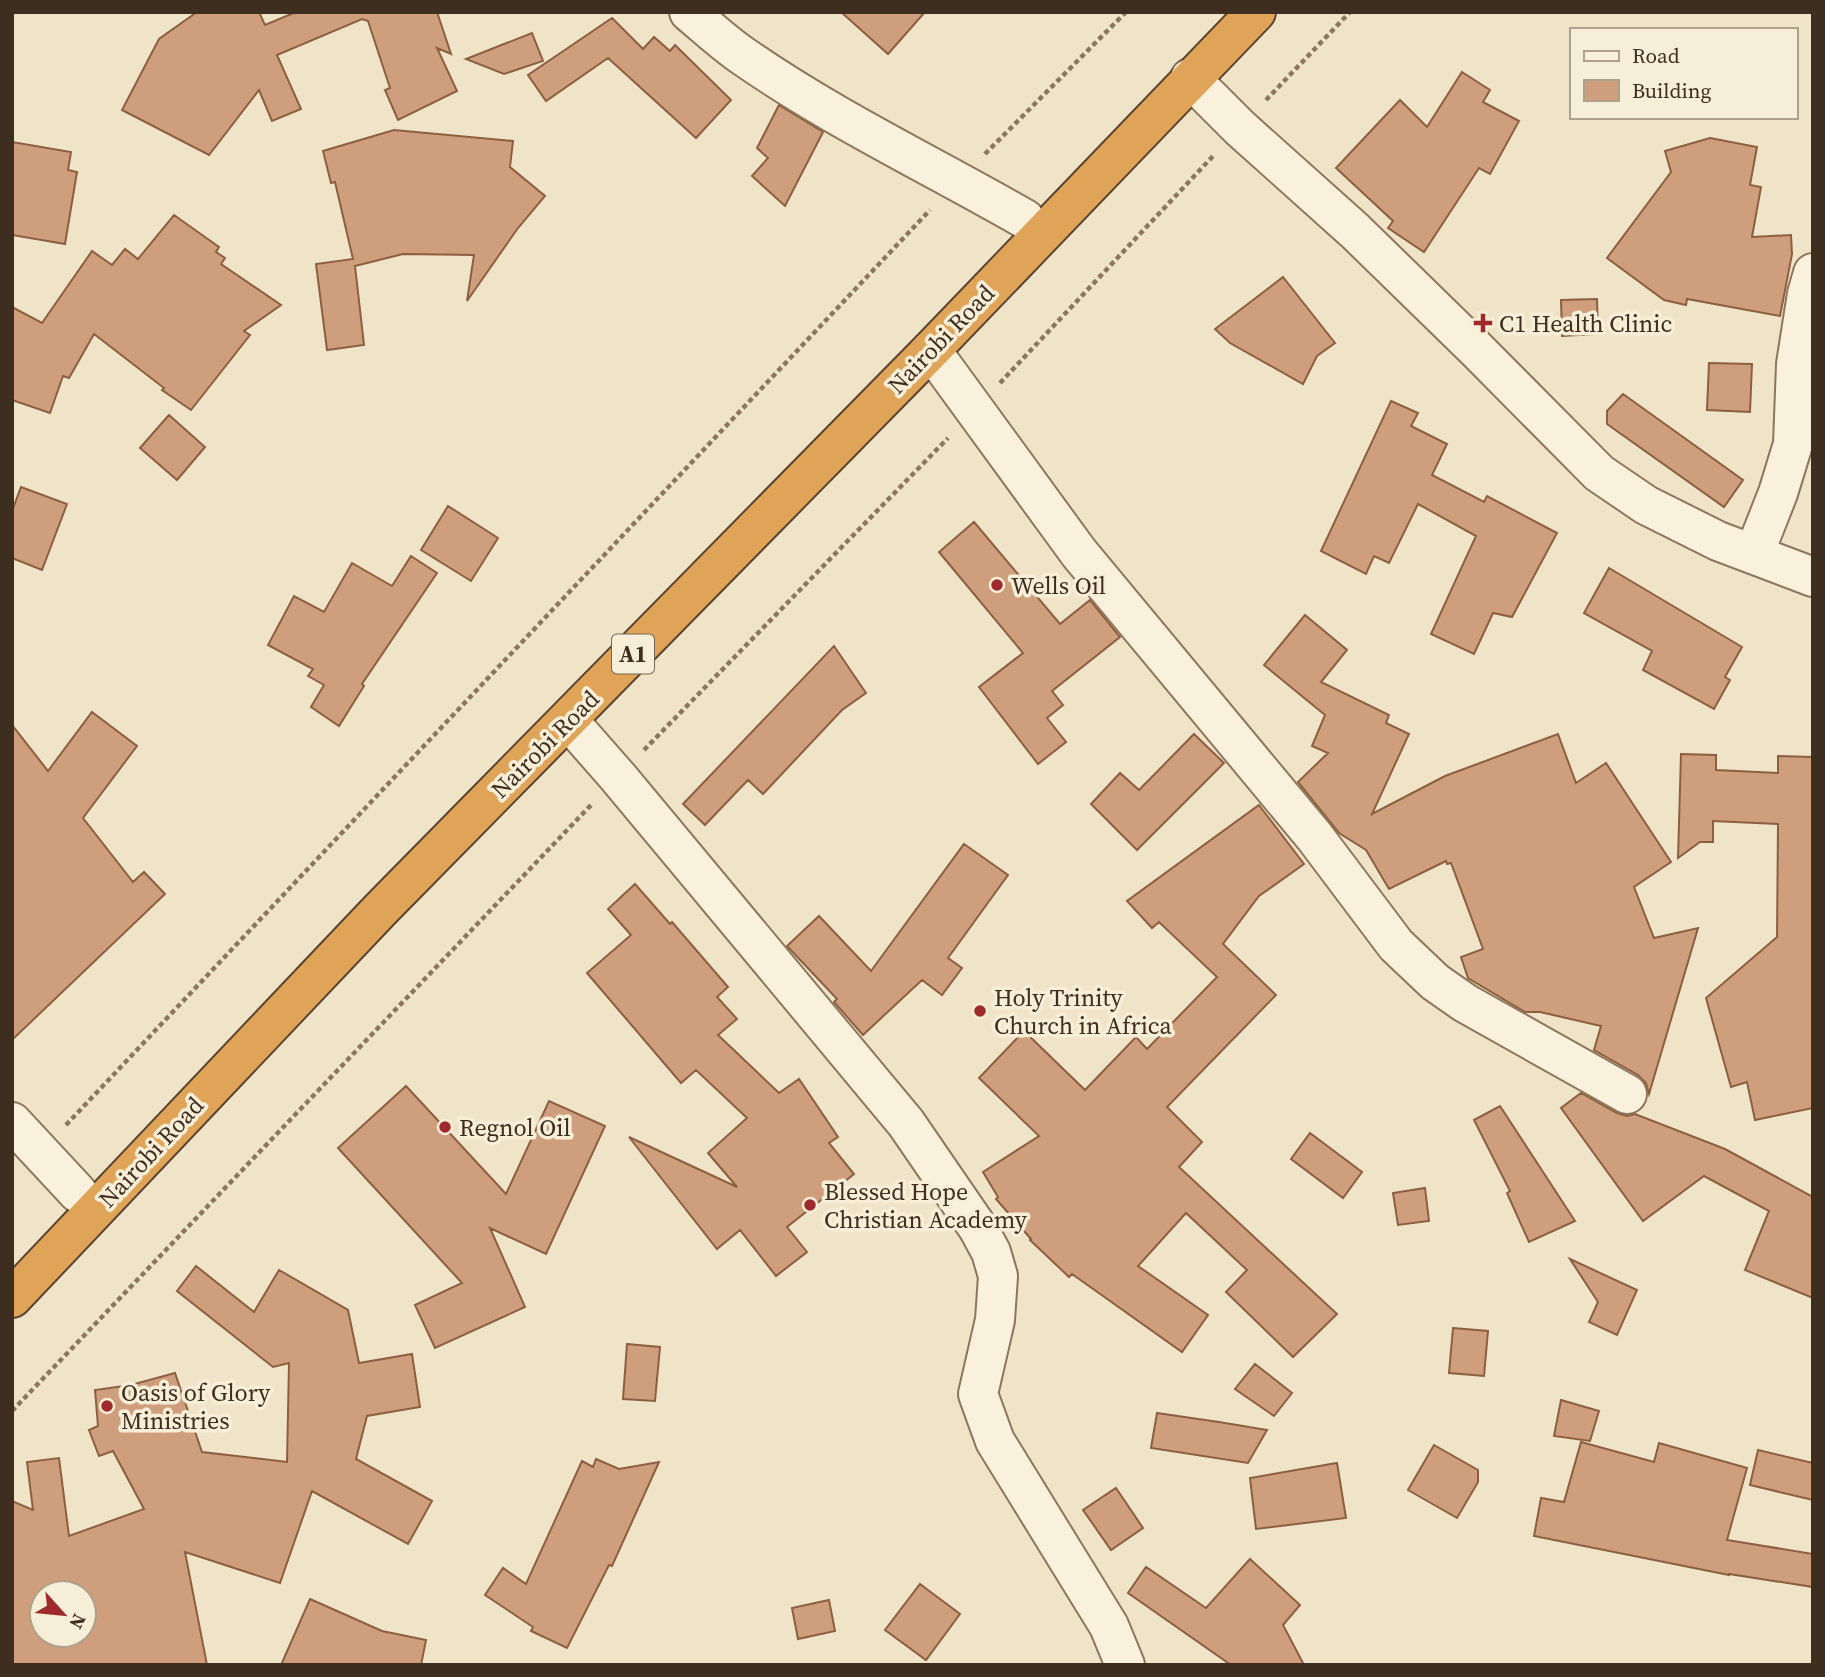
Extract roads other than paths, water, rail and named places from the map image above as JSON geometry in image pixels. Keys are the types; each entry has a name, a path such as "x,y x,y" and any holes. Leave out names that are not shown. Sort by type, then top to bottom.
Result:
{"highway":[{"name":"Nairobi Road","path":"12,1261 522,741 1025,219 1231,12"},
{"name":"Nairobi Road","path":"12,1298 380,910 931,350 1256,12"}],"street":[{"path":"689,12 742,56 866,132 1025,219"},
{"path":"1190,78 1477,349 1599,473 1646,505 1718,541 1813,577"},
{"path":"1754,554 1778,493 1793,444 1796,364 1813,273"},
{"path":"931,350 1079,553 1314,836 1396,945 1435,982 1465,1003 1627,1094"},
{"path":"568,720 618,776 906,1123 978,1228 991,1252 998,1276 996,1320 978,1394 995,1441 1109,1626 1125,1665"},
{"path":"12,1122 78,1193"}],"place":[{"name":"C1 Health Clinic","path":"1483,323"},
{"name":"Wells Oil","path":"997,585"},
{"name":"Holy Trinity Church in Africa","path":"980,1011"},
{"name":"Regnol Oil","path":"445,1127"},
{"name":"Blessed Hope Christian Academy","path":"810,1205"},
{"name":"Oasis of Glory Ministries","path":"107,1406"}]}
